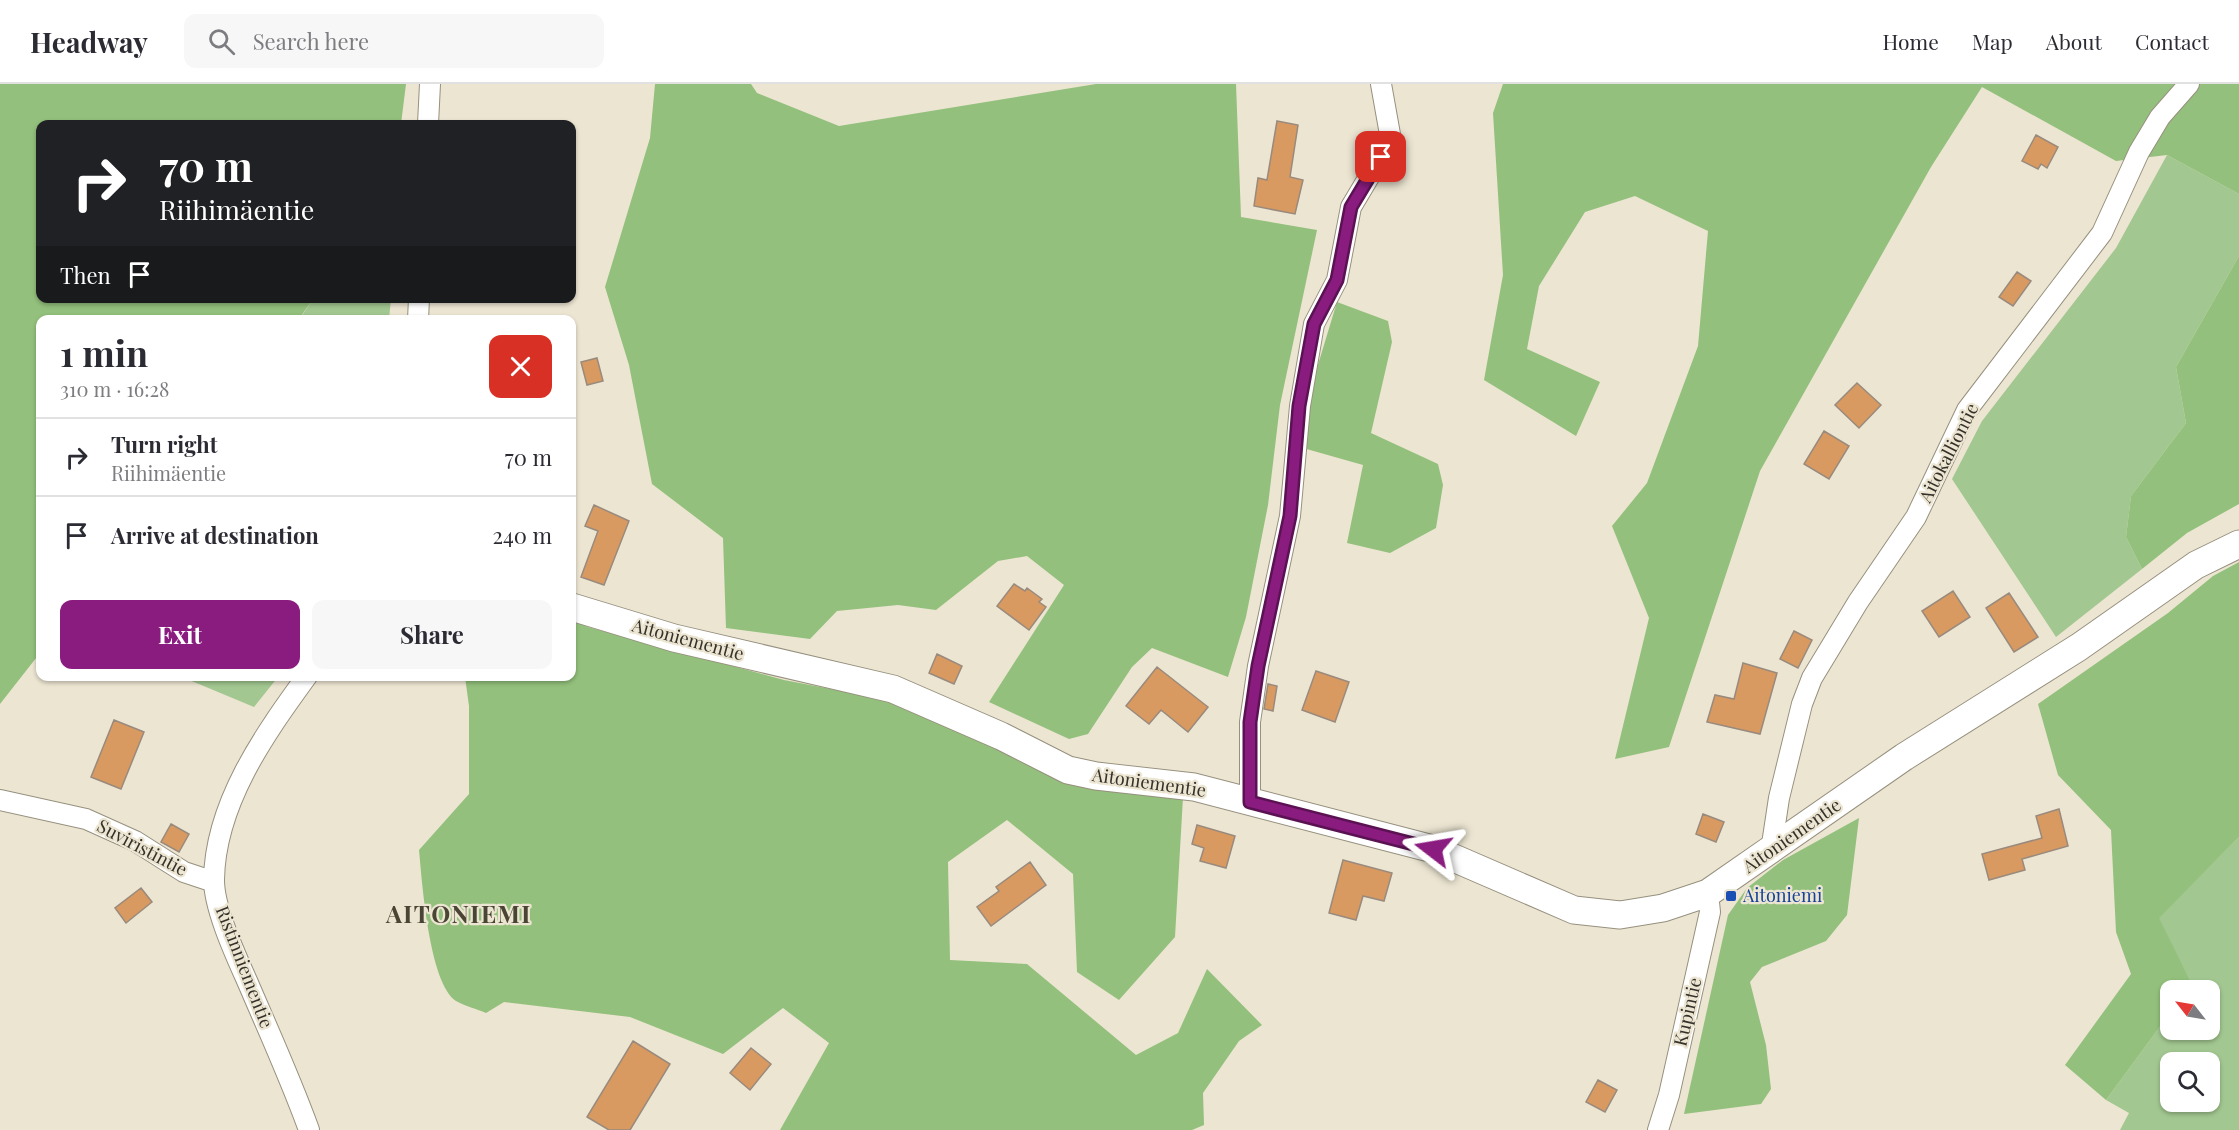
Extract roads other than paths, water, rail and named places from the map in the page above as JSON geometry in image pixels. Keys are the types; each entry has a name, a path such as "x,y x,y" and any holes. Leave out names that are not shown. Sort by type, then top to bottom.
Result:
{"street":[{"path":"428,120 430,84"},
{"path":"1250,802 1250,722 1258,666 1290,516 1299,406 1314,324 1337,280 1351,207 1391,140 1381,84"},
{"name":"Aitokalliontie","path":"1771,850 1779,798 1802,704 1812,678 1858,602 1916,517 1966,410 2102,233 2139,152 2160,117 2188,84"},
{"name":"Aitoniementie","path":"576,608 674,638 893,689 1001,736 1068,770 1096,776 1194,787 1433,849 1574,910 1620,915 1663,908 1708,893 1904,757 2079,647 2196,565 2239,544"},
{"name":"Ristinniementie","path":"304,681 251,760 232,798 219,838 214,882 233,950 309,1130"},
{"name":"Suviristintie","path":"0,800 86,819 135,841 184,872 214,882"},
{"name":"Kupintie","path":"1658,1130 1669,1095 1710,912 1708,893"}],"place":[{"name":"Aitoniemi","path":"1731,896"}],"district":[{"name":"AITONIEMI","path":"459,915"}]}
